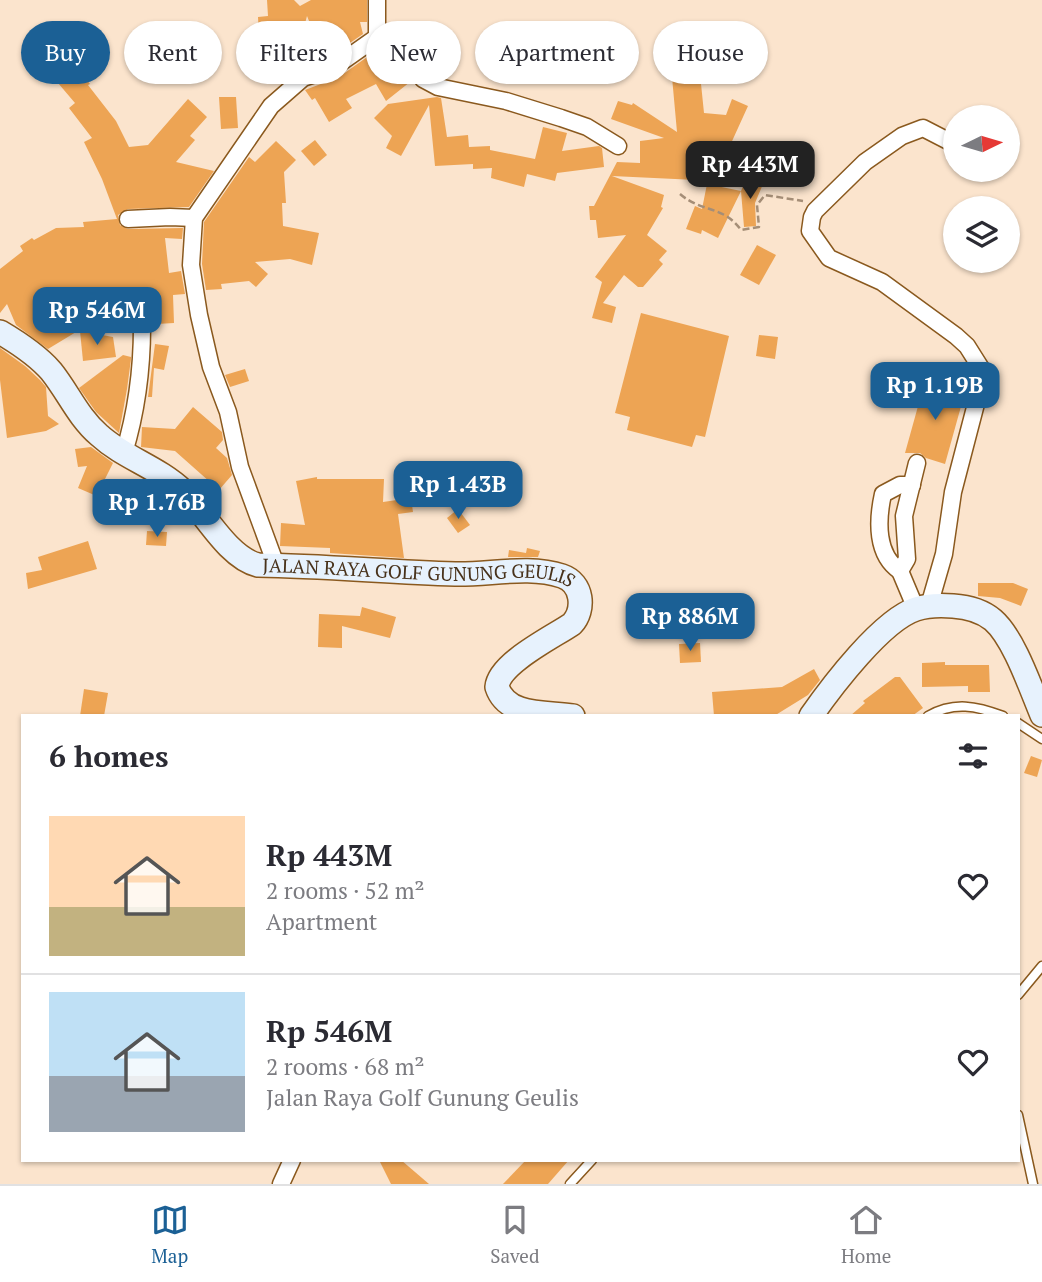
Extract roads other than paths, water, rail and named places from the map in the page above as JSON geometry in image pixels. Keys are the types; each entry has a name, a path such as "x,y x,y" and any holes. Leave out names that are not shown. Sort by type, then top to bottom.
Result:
{"main road":[{"name":"JALAN RAYA GOLF GUNUNG GEULIS","path":"0,332 50,371 91,428 109,444 176,485 206,521 244,559 258,565 459,575 531,572 562,576 571,581 577,588 580,603 578,617 572,624 512,664 503,673 497,687 503,700 509,705 556,714"},
{"path":"812,714 827,692 870,644 901,616 923,608 967,607 982,612 995,622 1016,654 1042,715"}],"street":[{"path":"377,0 377,21"},
{"path":"276,565 240,467 228,412 205,341 191,265 194,218 280,96 303,78 333,68 366,46"},
{"path":"432,84 506,101 561,118 587,127 618,146"},
{"path":"923,608 944,554 953,492 984,373 967,346 956,336 882,282 829,258 810,231 812,217 820,206 865,162 901,136 923,128 943,138"},
{"path":"128,219 194,218"},
{"path":"124,453 135,417 142,362 142,327"},
{"path":"900,571 907,559 904,516 917,463"},
{"path":"912,485 900,485 883,494 878,517 889,564 900,571 923,608"},
{"path":"878,517 897,525 906,535"},
{"path":"281,1184 291,1162"}],"lane":[{"path":"932,714 962,706 998,714"},
{"path":"1020,724 1042,739"},
{"path":"1020,993 1042,966"},
{"path":"1020,1124 1033,1184"},
{"path":"570,1184 590,1162"},
{"path":"578,1176 584,1184"}]}
